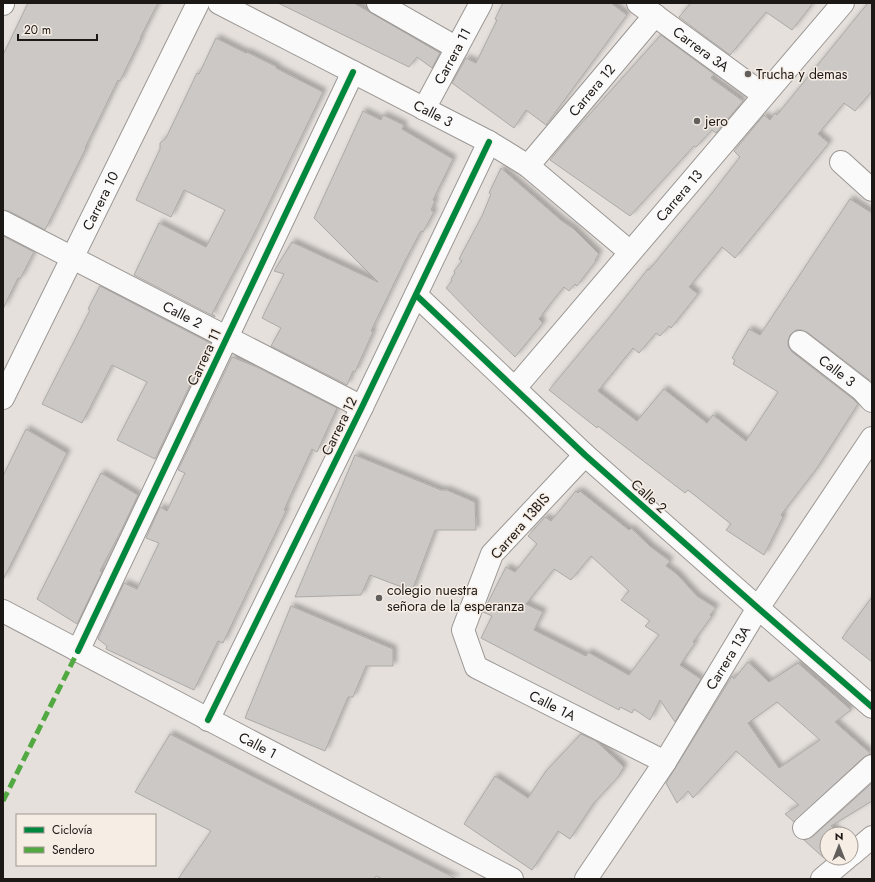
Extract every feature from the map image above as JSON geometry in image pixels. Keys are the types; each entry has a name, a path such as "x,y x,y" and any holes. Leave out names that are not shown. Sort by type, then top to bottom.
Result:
{"street":[{"name":"Carrera 10","path":"3,398 198,3"},
{"name":"Calle 3","path":"219,3 489,142 528,166 630,252"},
{"path":"378,3 457,48"},
{"name":"Carrera 11","path":"424,109 481,3"},
{"name":"Carrera 13","path":"515,388 843,3"},
{"name":"Carrera 3A","path":"646,9 764,95"},
{"name":"Carrera 12","path":"528,166 646,9"},
{"name":"Carrera 11","path":"78,651 353,72"},
{"name":"Carrera 12","path":"208,720 362,407 489,142"},
{"path":"841,162 872,190"},
{"name":"Calle 2","path":"3,222 362,407"},
{"name":"Calle 2","path":"416,295 585,455 758,608 868,696"},
{"name":"Calle 3","path":"800,342 862,390 872,401"},
{"name":"Carrera 13A","path":"586,879 665,762 758,608 872,438"},
{"name":"Carrera 13BIS","path":"463,630 492,554 585,455"},
{"name":"Calle 1","path":"3,611 512,879"},
{"name":"Calle 1A","path":"463,630 476,667 665,762"},
{"path":"804,828 872,766"},
{"path":"859,848 872,837"},
{"path":"822,879 837,866"}],"building":[{"path":"28,3 158,3 120,81 118,80 45,230 9,211 3,210 3,55"},
{"path":"278,3 354,3 440,53 432,68 417,57 409,67"},
{"path":"503,3 611,3 627,15 546,125 526,110 514,128 452,83 466,58 476,63 497,20 495,19"},
{"path":"691,3 813,3 792,30 766,12 730,55 679,17"},
{"path":"868,3 872,3 872,91 855,111 844,103 818,134 829,143 735,258 722,247 689,287 698,294 671,328 669,326 660,336 656,333 639,353 633,348 598,391 637,421 664,389 707,423 713,415 746,441 778,392 733,364 735,360 732,358 749,329 760,335 850,199 872,213 872,382 807,332 796,330 790,335 788,346 792,352 858,404 817,468 781,515 783,517 764,555 726,530 731,524 688,490 685,493 598,426 597,428 549,390 713,192 740,157 734,151 764,115 770,120 775,113 777,115"},
{"path":"661,35 714,74 711,78 743,101 716,133 712,130 696,147 694,146 630,216 550,160"},
{"path":"216,38 277,67 276,68 323,92 253,236 212,314 215,317 134,275 159,223 206,247 225,210 184,190 171,217 136,200 160,149 160,143 166,138 197,73 199,74"},
{"path":"363,111 381,120 383,115 404,125 402,129 453,159 433,200 435,201 431,210 434,212 423,232 421,231 405,261 371,331 373,332 355,372 353,371 347,385 271,346 281,328 262,318 284,274 274,271 292,242 378,282 314,218"},
{"path":"501,168 562,221 574,229 599,254 595,260 596,261 577,286 575,284 569,291 564,287 550,304 539,319 543,323 515,357 446,288 452,281 451,279 455,273 454,271 462,261 459,259 482,216 491,194 489,193"},
{"path":"3,236 34,252 20,279 18,278 3,309"},
{"path":"100,286 210,343 155,459 117,440 147,382 112,365 82,423 42,404 90,310 88,309"},
{"path":"232,357 257,367 337,408 317,452 312,449 284,510 286,511 223,643 218,641 194,690 106,649 107,646 98,639 124,583 137,589 159,543 146,538 160,507 167,511 185,473 178,470"},
{"path":"26,429 67,453 3,580 3,476"},
{"path":"355,455 441,490 447,490 475,502 476,530 435,530 412,591 370,575 361,595 295,597"},
{"path":"101,473 138,495 100,571 102,572 77,624 37,599"},
{"path":"576,491 578,493 580,491 629,530 631,528 651,547 670,561 666,566 677,574 697,596 716,608 710,615 712,616 693,642 695,643 680,665 701,679 675,722 660,700 650,720 634,709 632,713 620,707 619,710 481,638 492,616 483,612 506,567 515,572 537,544 528,536 545,517 551,521","holes":["591,556 629,591 621,600 650,621 645,626 659,635 629,675 588,652 586,656 534,630 543,612 526,604 554,569 571,580"]},
{"path":"872,597 872,662 842,638"},
{"path":"291,606 393,649 393,666 366,666 353,697 348,697 325,751 245,718"},
{"path":"748,662 769,682 798,663 851,710 835,722 871,754 864,757 794,822 785,814 799,805 736,751 693,798 688,791 677,803 666,783 732,676 734,679","holes":["777,702 820,740 779,768 748,723"]},
{"path":"170,734 457,879 383,879 376,876 374,879 178,879 211,831 135,792"},
{"path":"581,734 596,741 624,767 618,777 593,804 570,839 558,831 532,870 464,824 495,776 528,798 546,771"},
{"path":"872,783 872,801 831,826 824,826"},
{"path":"819,831 819,854 804,840 812,837"}],"marked path":[{"path":"3,801 78,651"}],"cycle path":[{"path":"78,651 353,72"},
{"path":"208,720 362,407 489,142"},
{"path":"416,295 585,455 872,707"}],"place":[{"name":"Trucha y demas","path":"748,74"},
{"name":"jero","path":"697,121"},
{"name":"colegio nuestra señora de la esperanza","path":"379,598"}]}
